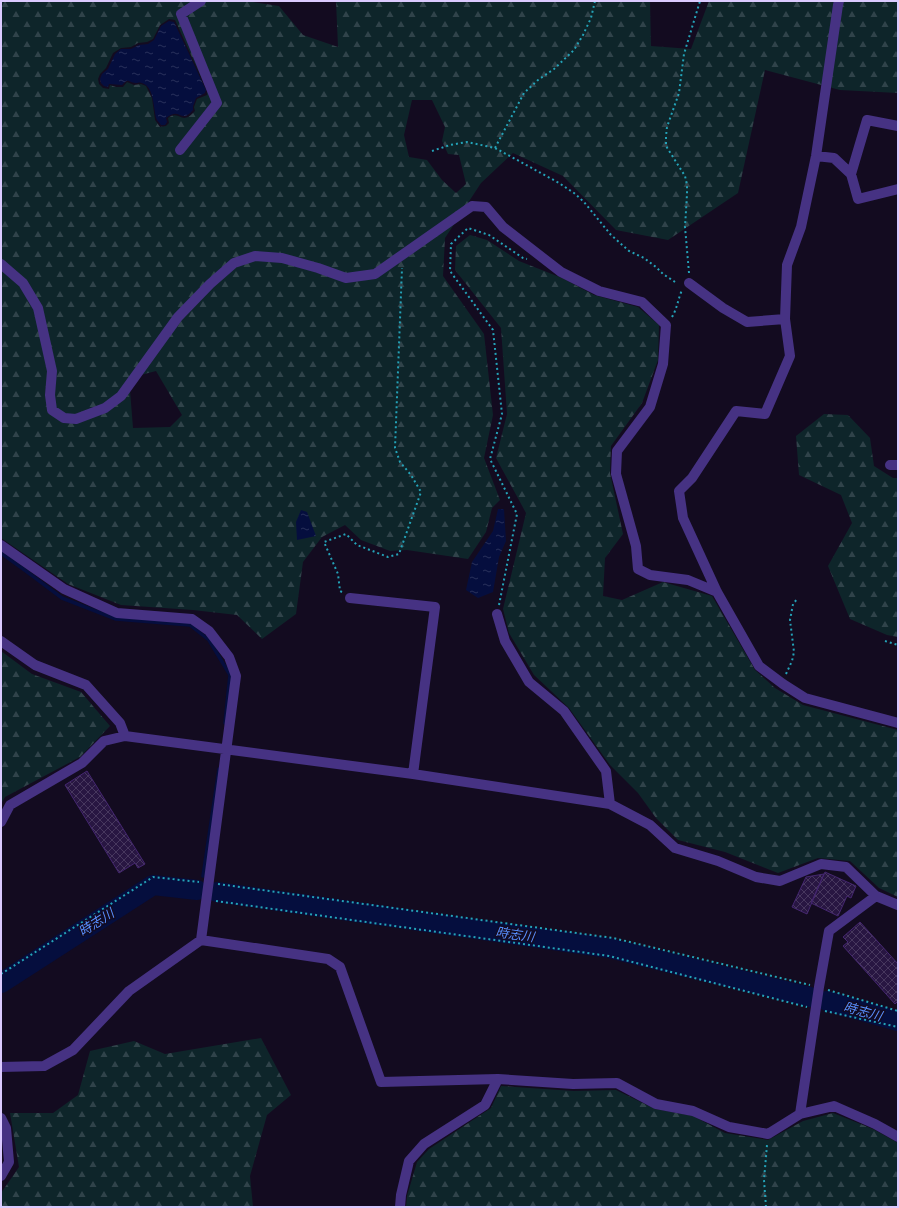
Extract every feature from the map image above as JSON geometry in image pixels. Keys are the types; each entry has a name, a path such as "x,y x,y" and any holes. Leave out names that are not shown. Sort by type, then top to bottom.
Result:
{"street":[{"path":"180,150 217,103 181,14 201,1"},
{"path":"839,1 816,156 801,227 788,265 785,319 790,356 765,414 736,412 692,478 679,491 683,518 717,592 760,666 805,698 898,723"},
{"path":"851,174 867,120 898,126"},
{"path":"816,156 834,158 851,174 858,198 898,189"},
{"path":"1,264 23,283 38,308 52,371 50,395 52,410 64,418 76,419 105,408 121,396 178,317 210,284 234,263 255,256 282,258 346,278 375,274 472,206 486,207 504,227 562,272 599,291 642,302 666,325 663,364 650,407 618,451 616,474 636,546 638,569 650,575 688,580 717,592"},
{"path":"689,283 723,308 747,322 785,319"},
{"path":"1,545 64,589 117,613 192,619 209,631 230,657 236,676 201,940"},
{"path":"350,598 435,607 413,774"},
{"path":"497,614 505,641 529,682 564,711 606,771 610,804"},
{"path":"1,641 36,665 86,685 120,723 124,736"},
{"path":"1,822 10,804 82,763 104,741 124,736 413,774 610,804 650,825 675,848 718,861 756,877 780,881 821,864 846,867 876,896 898,905"},
{"path":"800,1114 829,931 876,896"},
{"path":"1,1066 44,1066 73,1050 129,991 201,940 328,959 340,967 381,1082 498,1079 573,1084 617,1083 656,1104 694,1110 729,1127 768,1134 800,1114 834,1106 875,1124 898,1137"},
{"path":"400,1207 410,1161 424,1144 485,1105 498,1079"},
{"path":"1,1118 6,1128 9,1162 1,1176"}],"path":[{"path":"495,148 524,93 538,80 554,69 574,50 591,18 594,1"},
{"path":"666,325 675,312 683,286 689,283 685,226 687,185 685,176 666,146 666,136 667,127 679,93 684,54 700,1"},
{"path":"432,151 450,145 467,142 495,148 559,183 574,193 584,202 611,235 629,251 644,258 675,282"},
{"path":"497,614 518,514 490,459 502,414 493,330 450,271 451,244 468,228 489,235 523,258 530,260"},
{"path":"350,598 340,591 338,574 324,542 346,534 356,545 388,556 399,554 421,492 411,475 400,462 395,448 402,254"},
{"path":"781,682 789,669 794,652 790,620 793,604 798,598"},
{"path":"885,641 898,645"},
{"path":"1,974 153,877 209,883 613,938 819,987 898,1011"},
{"path":"206,900 609,956 816,1009 898,1027"},
{"path":"766,1207 764,1180 768,1134"}],"green space":[{"path":"1,1 246,1 279,6 303,35 338,47 336,1 650,1 651,46 691,49 709,1 898,1 898,93 840,90 765,70 738,193 668,240 616,230 563,176 513,153 481,183 445,238 443,276 484,334 493,415 484,458 500,500 492,508 486,532 468,559 407,550 390,551 361,540 345,525 322,537 303,562 296,614 262,639 237,615 193,610 121,605 68,584 1,538","holes":["169,19 175,20 207,90 207,95 197,99 194,107 195,111 190,116 187,118 175,115 172,116 168,118 169,123 166,126 160,127 155,120 152,98 146,86 141,84 134,85 127,82 123,87 110,85 109,89 103,88 99,84 98,79 100,74 106,68 113,53 121,48 131,47 138,43 147,42 153,39 160,25","412,100 432,100 445,127 442,141 448,154 459,155 466,184 456,193 442,180 427,160 409,157 404,135","156,371 182,415 170,427 133,428 129,378"]},
{"path":"470,235 487,240 519,261 562,278 594,295 638,307 659,325 658,360 642,403 611,446 610,473 623,534 605,558 603,596 622,600 663,582 712,596 755,670 775,688 803,705 898,730 898,897 879,888 850,861 818,858 778,873 725,852 678,840 656,818 638,793 610,765 569,708 534,675 509,633 503,609 526,513 496,458 507,414 501,328 455,270 456,246"},
{"path":"824,414 848,415 870,438 874,466 893,478 898,478 898,637 887,635 850,619 828,566 852,523 841,495 799,475 796,436"},
{"path":"1,651 32,674 81,692 110,726 80,757 5,797 1,804"},
{"path":"261,1038 291,1095 267,1115 250,1176 253,1207 1,1207 1,1193 19,1167 10,1113 53,1113 78,1095 90,1051 134,1041 165,1054"},
{"path":"501,1086 574,1091 616,1090 655,1109 693,1116 725,1133 768,1140 803,1121 833,1113 873,1129 898,1143 898,1207 406,1207 407,1196 417,1162 429,1149 491,1108"}],"water":[{"path":"169,21 174,22 206,90 205,93 196,98 193,110 189,114 185,116 178,114 171,115 166,118 167,122 165,125 161,125 157,120 153,99 146,85 127,81 122,85 109,84 108,87 101,83 100,79 102,74 108,69 115,54 121,49 131,49 139,45 148,44 154,40 161,26"},
{"path":"498,509 504,509 506,541 499,557 493,592 478,598 466,590 472,562 493,531"},
{"path":"301,510 307,512 316,536 297,540 296,522"}],"building":[{"path":"87,771 145,864 138,868 135,863 119,873 65,785"},
{"path":"825,872 856,886 851,898 847,896 838,916 811,903"},
{"path":"824,874 807,914 792,907 806,877"},
{"path":"860,922 898,964 898,1001 895,1004 843,946 848,942 843,937"}],"waterway":[{"path":"1,553 62,598 116,619 190,625 209,640 230,675 225,723"},
{"path":"203,876 219,769"},
{"name":"時志川","path":"1,983 153,885 197,890"},
{"name":"時志川","path":"217,892 609,948 810,997"},
{"name":"時志川","path":"827,1001 898,1021"}]}
